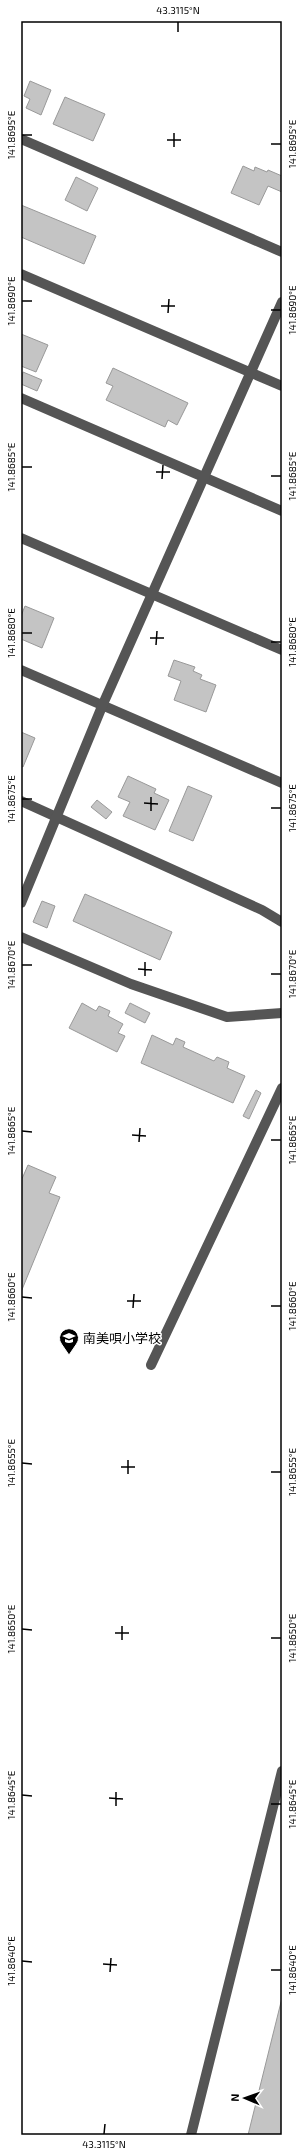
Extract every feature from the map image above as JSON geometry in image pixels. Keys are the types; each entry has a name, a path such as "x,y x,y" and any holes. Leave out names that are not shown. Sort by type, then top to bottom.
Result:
{"street":[{"path":"21,139 282,252"},
{"path":"21,274 282,386"},
{"path":"21,903 103,704 252,373 282,302"},
{"path":"21,398 205,476 282,511"},
{"path":"21,538 282,650"},
{"path":"21,670 103,704 282,783"},
{"path":"21,801 262,910 282,922"},
{"path":"21,937 130,984 227,1017 282,1013"},
{"path":"151,1364 282,1088"},
{"path":"191,2135 282,1771"}],"building":[{"path":"30,81 51,90 41,115 26,108 30,99 24,96"},
{"path":"65,97 105,114 93,141 53,124"},
{"path":"243,166 254,171 255,167 267,172 268,170 282,176 282,192 268,186 259,205 231,193"},
{"path":"76,177 98,188 87,211 65,200"},
{"path":"21,205 96,236 84,264 21,237"},
{"path":"21,334 48,345 36,372 21,366"},
{"path":"113,368 188,403 177,425 168,420 165,427 106,400 113,386 106,383"},
{"path":"23,372 42,380 37,391 21,384"},
{"path":"25,606 54,618 42,648 21,639 21,616"},
{"path":"174,660 195,667 193,671 202,675 200,679 216,685 206,712 174,700 181,681 168,676"},
{"path":"21,732 35,738 23,767 21,766"},
{"path":"128,776 156,789 154,793 169,800 155,830 123,816 130,802 118,797"},
{"path":"188,786 212,796 193,841 169,831"},
{"path":"97,800 112,812 106,819 91,807"},
{"path":"85,894 172,932 160,960 73,921"},
{"path":"42,901 55,906 47,928 33,922"},
{"path":"82,1003 96,1011 99,1006 110,1011 108,1016 123,1024 118,1033 125,1036 117,1052 69,1028"},
{"path":"130,1003 150,1013 145,1023 125,1013"},
{"path":"152,1035 173,1045 176,1038 185,1042 183,1047 214,1061 217,1057 229,1062 227,1068 245,1076 233,1103 141,1063"},
{"path":"256,1090 261,1093 249,1119 243,1116"},
{"path":"28,1165 56,1177 49,1193 60,1197 21,1292 21,1181"},
{"path":"282,1998 282,2135 248,2135"}],"place":[{"name":"南美唄小学校","path":"69,1355"}]}
